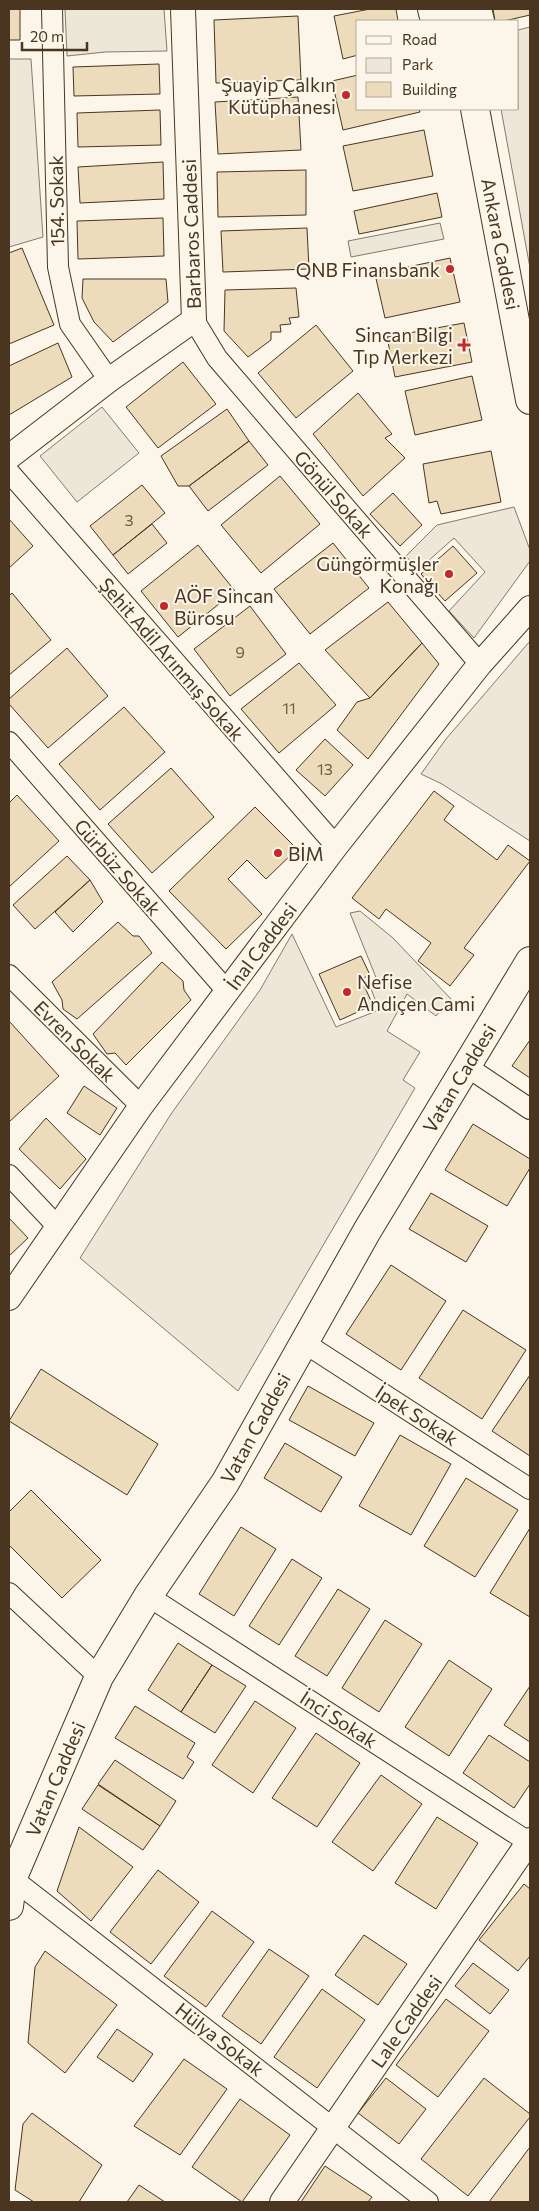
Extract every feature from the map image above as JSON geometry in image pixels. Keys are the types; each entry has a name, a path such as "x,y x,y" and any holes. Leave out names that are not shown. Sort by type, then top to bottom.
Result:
{"main road":[{"name":"Ankara Caddesi","path":"475,111 530,400"},
{"name":"Vatan Caddesi","path":"9,1906 11,1876 99,1677 148,1596 225,1483 367,1231 530,961"}],"street":[{"name":"154. Sokak","path":"52,9 58,268 70,324 109,380"},
{"name":"Barbaros Caddesi","path":"9,456 109,380 194,320 183,9"},
{"name":"Gönül Sokak","path":"194,320 217,358 480,664"},
{"name":"Şehit Adil Arınmış Sokak","path":"9,472 336,846"},
{"name":"İnal Caddesi","path":"9,1298 141,1106 336,846 480,664 530,608"},
{"name":"Gürbüz Sokak","path":"9,742 227,991"},
{"name":"Evren Sokak","path":"9,975 141,1106"},
{"path":"466,1066 530,1110"},
{"path":"9,1175 57,1226"},
{"name":"İpek Sokak","path":"303,1342 530,1489"},
{"path":"9,1593 99,1677"},
{"name":"İnci Sokak","path":"148,1596 530,1842"},
{"name":"Lale Caddesi","path":"282,2202 530,1842"},
{"name":"Hülya Sokak","path":"11,1876 428,2202"}],"green space":[{"path":"530,27 530,268 501,110 519,110 519,30"},
{"path":"9,59 31,59 43,237 9,247"},
{"path":"514,507 530,550 530,561 474,638 449,611 485,572 454,538 418,570 406,556 437,525"},
{"path":"530,641 530,841 442,784 421,774 446,739"},
{"path":"360,911 393,938 451,999 436,1016 407,994 387,1031 420,1052 403,1080 415,1088 238,1391 80,1258 171,1114 260,990 292,934 336,1027 379,1010 370,986 377,980 350,913"}],"shaded area":[{"path":"65,9 164,9 167,51 105,52 67,56"},
{"path":"440,223 444,239 351,257 348,241"},
{"path":"102,407 139,453 77,502 40,456"}],"building":[{"path":"9,9 20,9 20,40 9,40"},
{"path":"370,9 396,9 398,20 356,20 356,56 343,59 334,16"},
{"path":"493,9 530,9 530,15 508,20 495,20"},
{"path":"298,16 301,80 216,83 214,20"},
{"path":"159,64 160,94 74,96 73,67"},
{"name":"Şuayip Çalkın Kütüphanesi","path":"356,75 356,110 419,110 420,112 343,130 332,81"},
{"path":"298,97 301,150 218,154 215,102"},
{"path":"160,110 161,145 78,147 77,113"},
{"path":"424,130 433,176 353,191 343,146"},
{"path":"163,162 164,199 80,203 78,167"},
{"path":"306,170 306,215 218,217 217,172"},
{"path":"437,193 442,217 359,234 354,211"},
{"path":"163,218 164,256 78,259 77,221"},
{"path":"307,228 309,269 223,272 221,231"},
{"path":"22,248 54,325 9,344 9,253"},
{"path":"450,258 460,302 385,318 375,274"},
{"path":"83,279 166,279 168,302 113,342 94,322 82,298"},
{"path":"296,288 299,317 289,318 291,324 280,325 281,332 271,332 271,340 248,357 224,331 225,290"},
{"path":"464,323 472,362 395,377 387,337"},
{"path":"316,325 353,371 296,418 258,373"},
{"path":"58,343 72,377 9,415 9,366"},
{"path":"183,362 216,404 158,448 126,407"},
{"path":"472,376 482,420 415,435 405,391"},
{"path":"358,393 392,434 385,438 405,458 363,496 313,434"},
{"path":"227,409 249,441 189,486 178,486 161,456"},
{"path":"249,441 268,465 208,511 189,486"},
{"path":"491,451 501,502 441,514 437,501 429,503 423,464"},
{"path":"280,476 320,524 261,573 221,525"},
{"path":"142,485 165,513 113,555 90,526"},
{"path":"393,493 422,525 400,546 370,514"},
{"path":"9,519 33,546 9,568"},
{"path":"152,524 167,543 128,574 113,555"},
{"path":"333,543 369,588 310,634 274,589"},
{"path":"198,545 235,591 178,637 141,591"},
{"name":"Güngörmüşler Konağı","path":"453,546 477,573 445,601 421,574"},
{"path":"12,593 51,640 9,675 9,596"},
{"path":"388,602 422,643 370,698 325,650"},
{"path":"250,606 286,654 230,696 194,649"},
{"path":"422,643 439,664 368,759 337,730 357,702 370,698"},
{"path":"67,648 108,696 48,748 9,704 9,699"},
{"path":"299,663 336,705 279,753 241,709"},
{"path":"124,707 165,752 100,810 59,764"},
{"path":"325,739 353,765 325,796 296,770"},
{"path":"171,768 214,817 152,873 108,824"},
{"path":"434,791 454,806 444,820 497,860 508,845 530,861 464,948 474,955 450,986 418,961 431,943 386,909 379,919 352,898"},
{"path":"17,795 59,841 9,887 9,803"},
{"path":"255,807 297,849 266,879 247,860 228,879 262,914 226,949 169,891"},
{"path":"67,856 90,880 35,929 13,905"},
{"path":"90,880 103,902 73,932 55,912"},
{"path":"118,922 133,936 139,936 152,953 77,1019 63,1009 62,1000 52,982"},
{"name":"Nefise Andiçen Cami","path":"361,956 370,975 361,979 373,1005 340,1020 319,974"},
{"path":"162,962 183,981 184,990 191,1000 126,1065 115,1053 107,1054 93,1034"},
{"path":"9,1021 59,1076 9,1122"},
{"path":"530,1040 530,1078 512,1066"},
{"path":"84,1086 117,1108 100,1135 67,1113"},
{"path":"46,1118 86,1159 60,1189 19,1149"},
{"path":"473,1124 530,1159 530,1168 507,1206 445,1170"},
{"path":"431,1193 488,1226 466,1262 409,1229"},
{"path":"9,1218 28,1238 9,1256"},
{"path":"391,1265 446,1301 401,1370 346,1334"},
{"path":"463,1310 526,1350 482,1419 419,1378"},
{"path":"41,1369 158,1444 127,1495 9,1421"},
{"path":"530,1375 530,1456 492,1431"},
{"path":"308,1386 374,1423 355,1456 289,1420"},
{"path":"400,1435 451,1464 411,1535 359,1506"},
{"path":"285,1443 342,1477 321,1512 264,1478"},
{"path":"466,1478 518,1510 475,1577 424,1546"},
{"path":"31,1490 101,1560 62,1598 9,1545 9,1512"},
{"path":"241,1527 276,1549 234,1616 199,1594"},
{"path":"530,1528 530,1617 490,1593"},
{"path":"292,1559 322,1578 279,1645 249,1626"},
{"path":"338,1589 370,1609 327,1676 295,1656"},
{"path":"385,1620 422,1644 379,1712 342,1688"},
{"path":"178,1643 212,1665 181,1712 148,1690"},
{"path":"449,1660 492,1689 449,1756 405,1727"},
{"path":"212,1665 246,1686 215,1733 181,1712"},
{"path":"530,1686 530,1742 504,1725"},
{"path":"255,1701 296,1728 253,1793 212,1765"},
{"path":"135,1706 195,1743 187,1757 194,1762 183,1779 115,1738"},
{"path":"316,1733 360,1763 317,1827 272,1798"},
{"path":"489,1735 530,1762 530,1784 514,1808 463,1773"},
{"path":"115,1760 176,1801 160,1826 98,1784"},
{"path":"381,1775 422,1804 373,1871 332,1842"},
{"path":"98,1785 160,1826 143,1850 82,1809"},
{"path":"437,1817 478,1843 436,1909 395,1883"},
{"path":"79,1827 133,1867 91,1921 57,1891"},
{"path":"158,1870 199,1902 151,1964 110,1932"},
{"path":"524,1884 530,1889 530,1956 518,1971 479,1940"},
{"path":"212,1911 254,1942 206,2007 164,1976"},
{"path":"364,1935 407,1964 378,2005 335,1975"},
{"path":"269,1949 309,1976 261,2044 222,2016"},
{"path":"45,1951 117,2005 65,2073 28,2043 35,1967"},
{"path":"473,1963 509,1990 490,2014 455,1986"},
{"path":"322,1989 365,2020 317,2088 274,2057"},
{"path":"446,1999 489,2031 438,2097 396,2065"},
{"path":"117,2029 153,2054 133,2082 97,2057"},
{"path":"184,2059 227,2089 180,2155 134,2126"},
{"path":"386,2078 426,2109 399,2144 358,2113"},
{"path":"484,2078 530,2114 530,2117 468,2196 421,2159"},
{"path":"240,2099 290,2135 242,2202 192,2167"},
{"path":"32,2113 102,2165 79,2202 34,2202 15,2190 23,2124"},
{"path":"530,2147 530,2202 489,2202"},
{"path":"325,2166 372,2197 368,2202 301,2202"},
{"path":"139,2185 165,2202 127,2202"}],"place":[{"name":"Şuayip Çalkın Kütüphanesi","path":"346,95"},
{"name":"QNB Finansbank","path":"450,269"},
{"name":"Sincan Bilgi Tıp Merkezi","path":"464,345"},
{"name":"Güngörmüşler Konağı","path":"449,574"},
{"name":"AÖF Sincan Bürosu","path":"164,606"},
{"name":"BİM","path":"278,853"},
{"name":"Nefise Andiçen Cami","path":"347,992"}]}
